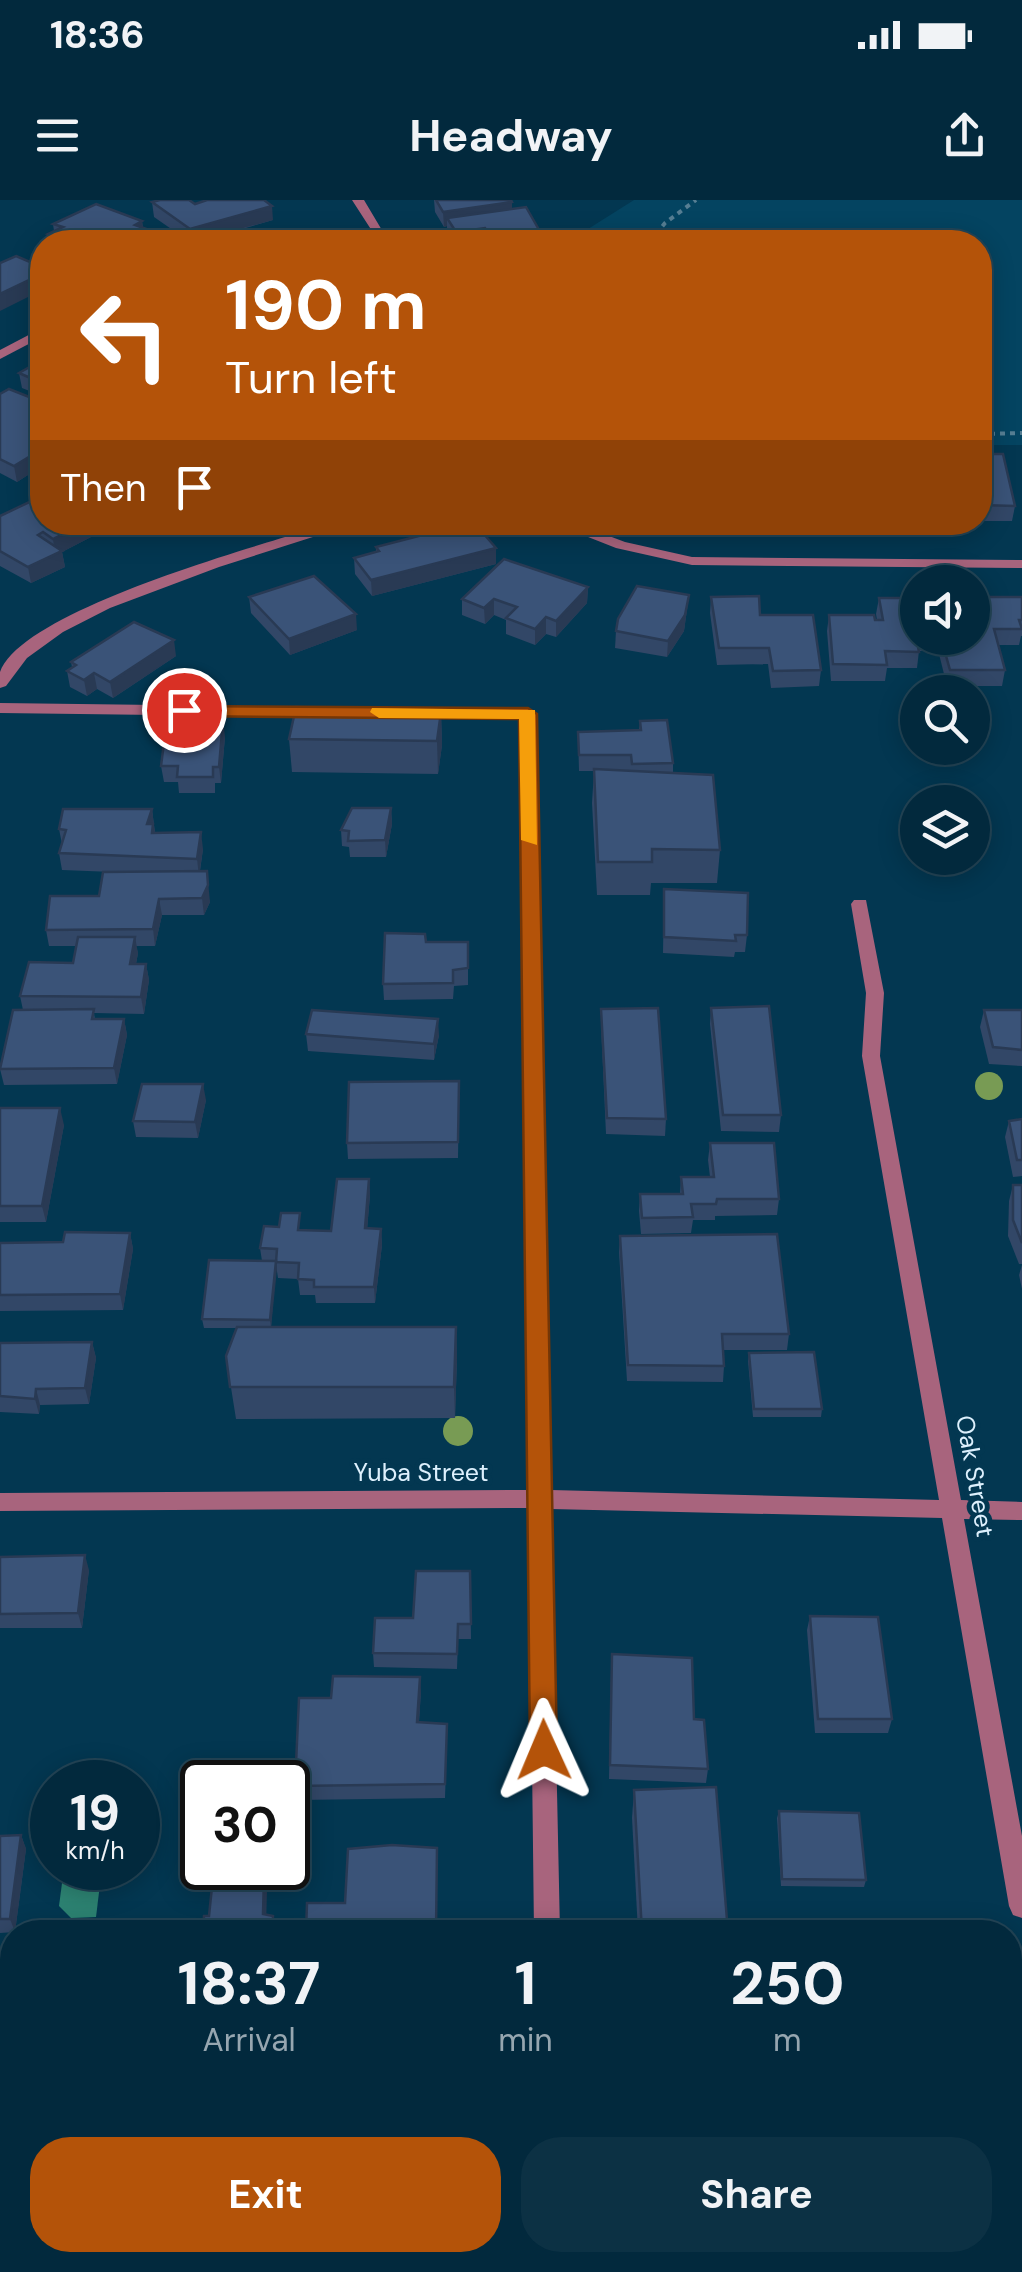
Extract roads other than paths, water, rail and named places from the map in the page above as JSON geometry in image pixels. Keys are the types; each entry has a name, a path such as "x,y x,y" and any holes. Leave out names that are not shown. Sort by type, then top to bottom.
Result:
{"street":[{"path":"358,200 377,230"},
{"path":"0,355 30,339"},
{"path":"0,684 29,648 90,609 314,535"},
{"path":"594,535 621,545 703,562 1022,564"},
{"path":"0,708 349,712"},
{"path":"389,712 528,714 547,1920"},
{"name":"Oak Street","path":"860,904 875,993 870,1056 1022,1906"},
{"name":"Yuba Street","path":"0,1502 539,1499 1022,1511"}]}
